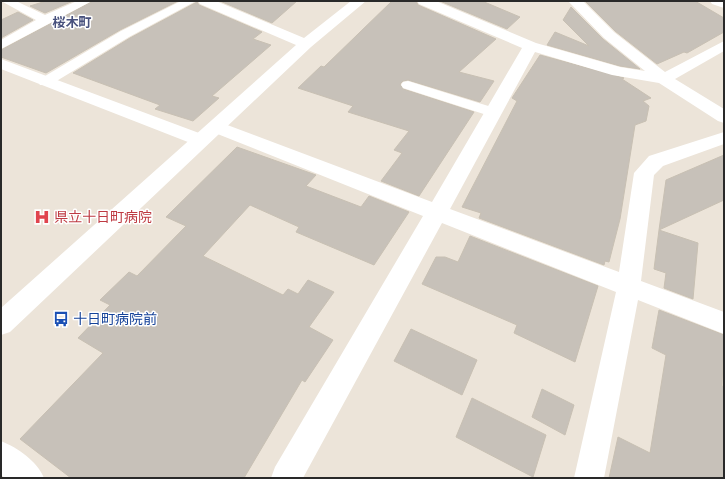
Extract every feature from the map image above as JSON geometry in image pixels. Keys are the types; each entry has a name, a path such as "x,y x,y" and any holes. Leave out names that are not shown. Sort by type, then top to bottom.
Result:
{"street":[{"path":"205,1 306,44"},
{"path":"1,324 306,44 359,1"},
{"path":"424,1 531,46 618,72 664,79 724,45"},
{"path":"575,1 609,35 664,79 724,117"},
{"path":"717,1 724,4"},
{"path":"286,478 531,46"},
{"path":"1,64 45,82 208,134 436,212 724,323"},
{"path":"589,478 629,286 644,172 656,161 724,138"},
{"path":"1,456 29,478"}],"lane":[{"path":"8,1 45,20"},
{"path":"1,45 45,20 86,1"},
{"path":"45,82 124,34 190,1"},
{"path":"408,85 493,112"}],"building":[{"path":"46,1 73,1 45,13 30,6"},
{"path":"93,1 178,1 120,30 46,73 1,57 1,50"},
{"path":"220,1 297,1 272,23"},
{"path":"392,1 416,1 418,5 496,39 459,72 494,81 480,102 408,80 403,81 400,84 403,89 474,112 419,196 381,181 402,153 394,150 409,131 348,112 353,106 298,88 321,66 324,67"},
{"path":"440,1 482,1 520,17 507,29"},
{"path":"585,1 695,1 724,18 724,32 687,53 684,52 657,64 615,31"},
{"path":"197,2 199,5 262,32 253,39 271,45 212,96 219,98 193,121 155,109 160,105 73,73 130,38"},
{"path":"571,7 603,39 640,69 620,66 547,45 555,32 589,46 563,20"},
{"path":"18,12 33,20 1,38 1,20"},
{"path":"540,55 624,78 622,79 651,98 643,101 649,106 646,121 635,125 620,219 609,262 605,261 604,265 479,218 481,213 462,207 517,101 512,98"},
{"path":"237,147 316,175 306,186 361,207 369,196 409,212 374,265 296,232 299,227 250,205 203,256 283,295 288,289 298,294 308,280 334,292 309,327 333,340 305,382 302,380 244,478 71,478 20,439 103,353 78,338 110,305 100,300 129,272 137,276 186,226 166,217"},
{"path":"724,155 724,200 659,230 666,180"},
{"path":"659,230 698,243 693,299 664,288 666,273 654,269"},
{"path":"470,236 598,286 575,362 514,333 517,325 422,284 436,257 445,257 458,262"},
{"path":"659,310 724,335 722,386 724,387 724,478 609,478 618,437 650,453 666,355 652,348"},
{"path":"411,329 477,360 462,395 394,361"},
{"path":"542,389 574,405 565,435 532,417"},
{"path":"472,398 546,435 533,477 456,437"}],"place":[{"name":"県立十日町病院","path":"42,217"},
{"name":"十日町病院前","path":"61,319"}],"district":[{"name":"桜木町","path":"72,22"}]}
